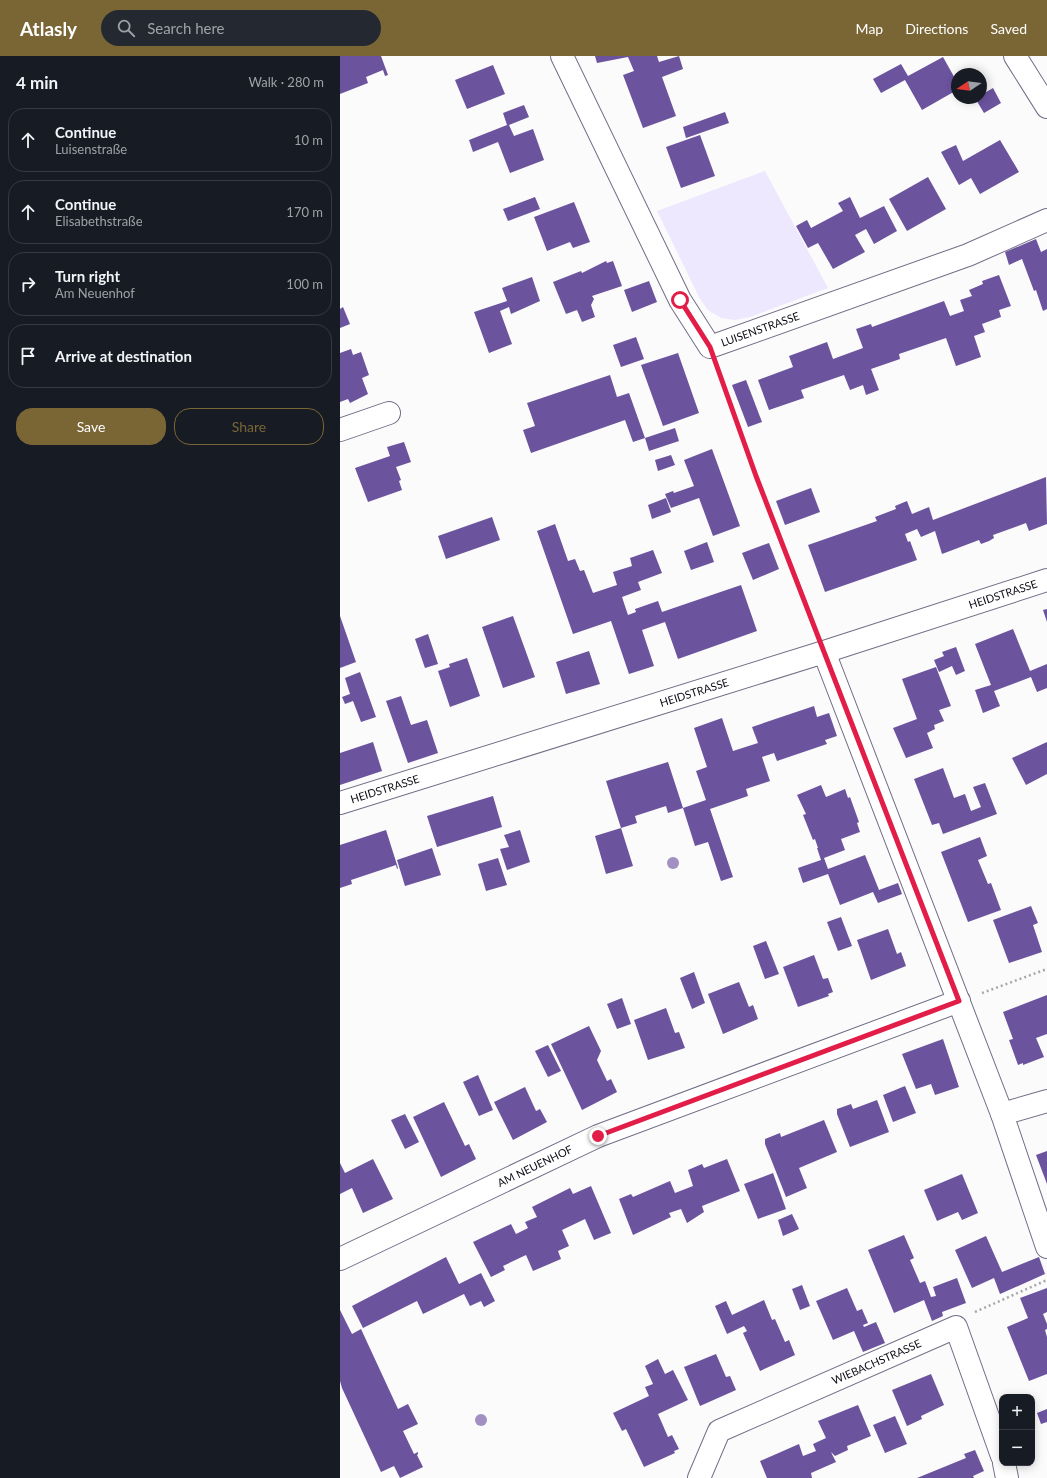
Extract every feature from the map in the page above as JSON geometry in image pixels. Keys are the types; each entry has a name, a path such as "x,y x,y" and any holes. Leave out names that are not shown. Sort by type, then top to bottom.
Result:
{"street":[{"name":"LUISENSTRASSE","path":"562,56 680,300 710,347 968,255 1047,220"},
{"path":"1015,56 1047,107"},
{"path":"340,430 390,413"},
{"name":"HEIDSTRASSE","path":"340,803 824,652 1047,580"},
{"path":"824,652 1002,1114 1047,1247"},
{"name":"AM NEUENHOF","path":"340,1259 598,1136 959,1001"},
{"path":"1002,1114 1047,1101"},
{"path":"956,1327 999,1448"},
{"name":"WIEBACHSTRASSE","path":"699,1478 719,1431 956,1327"},
{"path":"1005,1466 1007,1478"}],"path":[{"path":"710,347 756,476 824,652"},
{"path":"959,1001 1047,969"},
{"path":"956,1327 977,1310 1047,1280"}],"shaded area":[{"path":"765,171 828,288 750,317 735,320 721,318 708,310 700,299 657,211"}],"building":[{"path":"340,56 381,56 388,75 385,76 383,70 366,77 368,83 340,94"},
{"path":"595,56 657,56 659,62 679,56 683,69 662,77 676,116 643,128 623,75 634,71 628,57 597,63"},
{"path":"943,57 951,71 951,93 922,110 905,80 881,93 873,79 901,64 908,76"},
{"path":"493,65 505,94 467,109 455,80"},
{"path":"993,88 1001,103 984,113 979,104 987,104 987,92"},
{"path":"524,105 529,117 509,125 514,136 533,129 544,160 510,173 498,142 473,152 469,140 507,125 503,113"},
{"path":"725,112 729,123 686,138 683,127"},
{"path":"700,135 715,176 681,188 666,147"},
{"path":"1000,140 1019,172 980,194 971,178 959,185 941,152 956,145 963,161"},
{"path":"928,177 946,209 907,231 889,199"},
{"path":"535,197 540,209 508,221 503,209"},
{"path":"850,197 860,218 884,206 897,231 874,244 866,229 855,235 865,252 833,269 818,243 808,248 796,226 807,220 811,228 843,211 838,203"},
{"path":"574,202 590,242 573,248 570,242 547,251 534,217"},
{"path":"1036,239 1041,252 1047,249 1047,309 1043,311 1036,290 1034,291 1022,259 1009,265 1005,252"},
{"path":"606,261 607,263 613,261 622,286 592,296 594,299 591,305 595,317 582,322 577,310 566,314 553,282 581,271 582,273"},
{"path":"999,275 1011,306 999,310 1001,317 982,324 985,332 974,336 981,357 956,366 946,338 899,354 900,359 871,369 879,390 866,395 863,385 850,390 844,375 801,390 804,398 769,410 758,380 793,367 789,356 827,342 833,359 863,348 856,329 871,324 872,327 944,301 950,316 964,311 960,300 972,296 969,290 983,284 982,281"},
{"path":"532,277 540,301 511,314 509,307 500,311 512,344 489,353 474,312 507,301 502,288"},
{"path":"649,281 657,302 632,312 624,290"},
{"path":"343,307 350,324 340,328 340,309"},
{"path":"636,337 644,359 621,367 613,345"},
{"path":"351,349 353,355 361,352 369,375 362,378 368,394 350,403 348,399 340,402 340,353"},
{"path":"678,353 699,413 663,426 641,365"},
{"path":"610,375 617,397 629,393 645,438 633,442 625,420 531,453 523,430 535,426 527,403"},
{"path":"746,380 762,422 748,427 732,385"},
{"path":"675,428 679,441 649,451 645,438"},
{"path":"404,442 411,462 396,467 401,480 399,481 402,490 368,502 355,468 390,456 387,447"},
{"path":"712,449 740,526 713,536 699,498 671,508 665,494 673,491 674,493 694,486 684,460"},
{"path":"671,455 675,465 658,471 655,460"},
{"path":"1046,477 1047,524 1029,531 1026,523 993,535 994,538 981,544 979,540 942,554 935,531 921,537 917,529 905,534 908,542 910,541 917,560 825,592 808,545 877,521 875,517 896,509 895,506 907,501 912,514 929,507 933,520"},
{"path":"811,488 820,512 785,525 776,501"},
{"path":"666,498 671,512 652,519 648,505"},
{"path":"492,517 500,540 446,559 438,536"},
{"path":"555,524 568,561 575,559 580,571 584,570 593,593 617,585 613,572 632,566 630,558 653,550 662,573 638,582 641,590 622,597 628,615 636,612 635,609 658,601 662,612 741,585 757,631 678,659 665,622 642,630 654,666 629,674 611,621 573,634 537,531"},
{"path":"707,542 714,562 691,570 684,551"},
{"path":"769,543 779,569 753,580 742,553"},
{"path":"1047,609 1047,622 1043,610"},
{"path":"340,616 356,662 340,668"},
{"path":"513,616 535,677 503,688 482,627"},
{"path":"1013,629 1030,671 1047,664 1047,688 1037,692 1031,677 994,691 1000,706 983,713 975,690 991,685 975,644"},
{"path":"428,634 438,664 425,668 415,639"},
{"path":"956,647 965,671 956,675 952,666 939,672 934,660 944,656 942,652"},
{"path":"589,651 600,684 566,694 556,662"},
{"path":"467,658 480,696 450,707 438,671 450,667 449,664"},
{"path":"936,667 951,706 939,710 944,721 934,725 935,729 927,733 933,748 906,758 893,728 917,719 902,679"},
{"path":"360,672 376,717 361,722 353,701 345,704 342,697 350,694 345,678"},
{"path":"401,696 411,725 427,720 438,753 408,763 386,701"},
{"path":"814,706 817,717 829,713 837,736 825,740 827,744 777,761 774,753 762,757 770,781 746,789 748,796 710,809 733,877 721,881 708,842 695,846 683,808 706,800 696,771 707,767 694,728 722,718 733,751 758,743 752,727"},
{"path":"373,742 382,771 340,785 340,753"},
{"path":"1047,742 1047,774 1026,785 1012,758"},
{"path":"668,762 683,808 668,813 666,806 635,816 637,823 621,828 606,781"},
{"path":"943,768 954,798 965,794 971,811 981,807 973,787 985,783 997,814 943,834 939,823 932,825 914,779"},
{"path":"821,785 826,797 845,789 848,798 850,797 859,822 857,823 860,832 841,839 845,850 824,858 828,869 865,855 879,890 898,883 902,894 878,903 873,892 840,905 828,874 803,883 798,868 821,860 815,839 813,840 803,815 806,814 797,795"},
{"path":"493,796 502,827 437,847 427,816"},
{"path":"621,828 633,866 606,874 595,836"},
{"path":"386,830 398,868 397,869 396,865 351,880 352,884 340,888 340,845"},
{"path":"520,830 530,862 507,870 500,849 509,847 504,835"},
{"path":"980,837 987,856 978,860 988,884 991,883 1001,910 968,922 941,852"},
{"path":"432,848 441,875 405,886 397,860"},
{"path":"498,858 507,885 486,891 478,864"},
{"path":"1031,906 1038,923 1033,925 1042,952 1009,963 993,920"},
{"path":"841,917 852,946 838,951 827,922"},
{"path":"888,929 897,954 901,952 906,966 871,980 857,940"},
{"path":"766,941 779,974 765,979 753,946"},
{"path":"814,955 823,979 828,978 833,992 828,994 829,996 798,1007 783,967"},
{"path":"694,972 705,1003 692,1009 680,978"},
{"path":"739,982 749,1007 753,1005 758,1019 723,1034 708,994"},
{"path":"1047,995 1047,1034 1036,1038 1044,1057 1023,1065 1023,1063 1018,1065 1009,1040 1013,1039 1003,1012"},
{"path":"622,998 631,1024 617,1029 607,1004"},
{"path":"666,1008 675,1033 679,1032 685,1048 648,1060 634,1020"},
{"path":"589,1026 601,1051 597,1060 607,1081 611,1079 617,1092 582,1110 551,1044"},
{"path":"943,1039 959,1087 935,1095 931,1084 916,1089 902,1054"},
{"path":"548,1045 561,1071 548,1077 535,1051"},
{"path":"478,1075 493,1110 479,1116 463,1082"},
{"path":"905,1086 916,1113 893,1122 883,1095"},
{"path":"525,1087 536,1111 540,1109 547,1122 513,1140 494,1102"},
{"path":"877,1100 889,1132 850,1147 837,1114 837,1109 851,1104 853,1109"},
{"path":"444,1102 465,1146 469,1144 476,1159 441,1177 413,1117"},
{"path":"405,1114 419,1142 405,1149 391,1120"},
{"path":"824,1120 837,1152 799,1168 807,1188 786,1197 765,1144 765,1139 780,1133 781,1137"},
{"path":"1047,1151 1047,1184 1036,1155"},
{"path":"373,1159 393,1199 363,1213 352,1188 340,1194 340,1163 345,1173"},
{"path":"727,1159 740,1191 702,1206 704,1212 687,1223 681,1209 669,1213 671,1217 633,1235 619,1199 631,1194 633,1197 670,1181 675,1193 693,1186 688,1170 702,1164 704,1168"},
{"path":"773,1173 786,1209 758,1219 744,1184"},
{"path":"962,1174 978,1213 962,1220 958,1212 937,1221 924,1190"},
{"path":"591,1186 611,1233 594,1240 585,1219 562,1230 569,1246 558,1251 561,1259 533,1271 526,1255 503,1266 505,1270 491,1277 473,1242 511,1224 516,1234 528,1228 525,1222 537,1217 532,1207 570,1188 573,1194"},
{"path":"792,1214 799,1229 783,1236 778,1220"},
{"path":"904,1235 914,1258 910,1260 920,1283 925,1281 931,1297 936,1296 933,1287 957,1278 966,1303 942,1312 943,1316 932,1321 924,1300 894,1313 868,1250"},
{"path":"986,1236 1002,1272 1039,1257 1045,1274 1000,1294 994,1278 972,1288 955,1250"},
{"path":"446,1257 459,1284 481,1273 495,1301 484,1307 481,1301 470,1306 464,1294 423,1314 417,1301 363,1328 352,1306"},
{"path":"802,1285 810,1306 800,1310 792,1289"},
{"path":"847,1288 857,1311 862,1309 868,1323 863,1325 864,1327 876,1322 885,1343 863,1352 854,1331 833,1340 816,1301"},
{"path":"1047,1288 1047,1312 1043,1314 1047,1324 1047,1329 1045,1330 1047,1337 1047,1374 1029,1381 1007,1327 1028,1318 1020,1298"},
{"path":"764,1300 772,1320 775,1319 785,1342 789,1340 795,1355 760,1371 743,1333 747,1331 744,1326 727,1334 715,1306 726,1301 732,1315"},
{"path":"340,1310 352,1334 361,1329 398,1409 408,1404 418,1424 403,1431 414,1454 418,1452 417,1455 423,1467 400,1478 394,1466 381,1472 342,1388 340,1381"},
{"path":"716,1354 726,1377 730,1376 736,1390 700,1406 684,1367"},
{"path":"658,1359 665,1374 673,1370 688,1400 658,1414 668,1437 672,1435 679,1449 674,1451 675,1453 644,1467 626,1429 622,1431 613,1413 649,1396 645,1387 653,1384 645,1366"},
{"path":"931,1374 944,1405 921,1416 922,1419 907,1426 892,1390"},
{"path":"858,1405 871,1436 847,1446 848,1450 835,1456 831,1452 836,1462 811,1473 812,1478 767,1478 760,1461 799,1444 803,1456 816,1451 813,1444 826,1438 818,1421"},
{"path":"1047,1409 1047,1422 1041,1424 1037,1413"},
{"path":"895,1416 907,1444 885,1453 873,1425"},
{"path":"975,1450 984,1471 973,1476 974,1478 917,1478 966,1458 964,1454"}],"route":[{"path":"598,1136 959,1001 756,476 710,347 680,300"}]}
